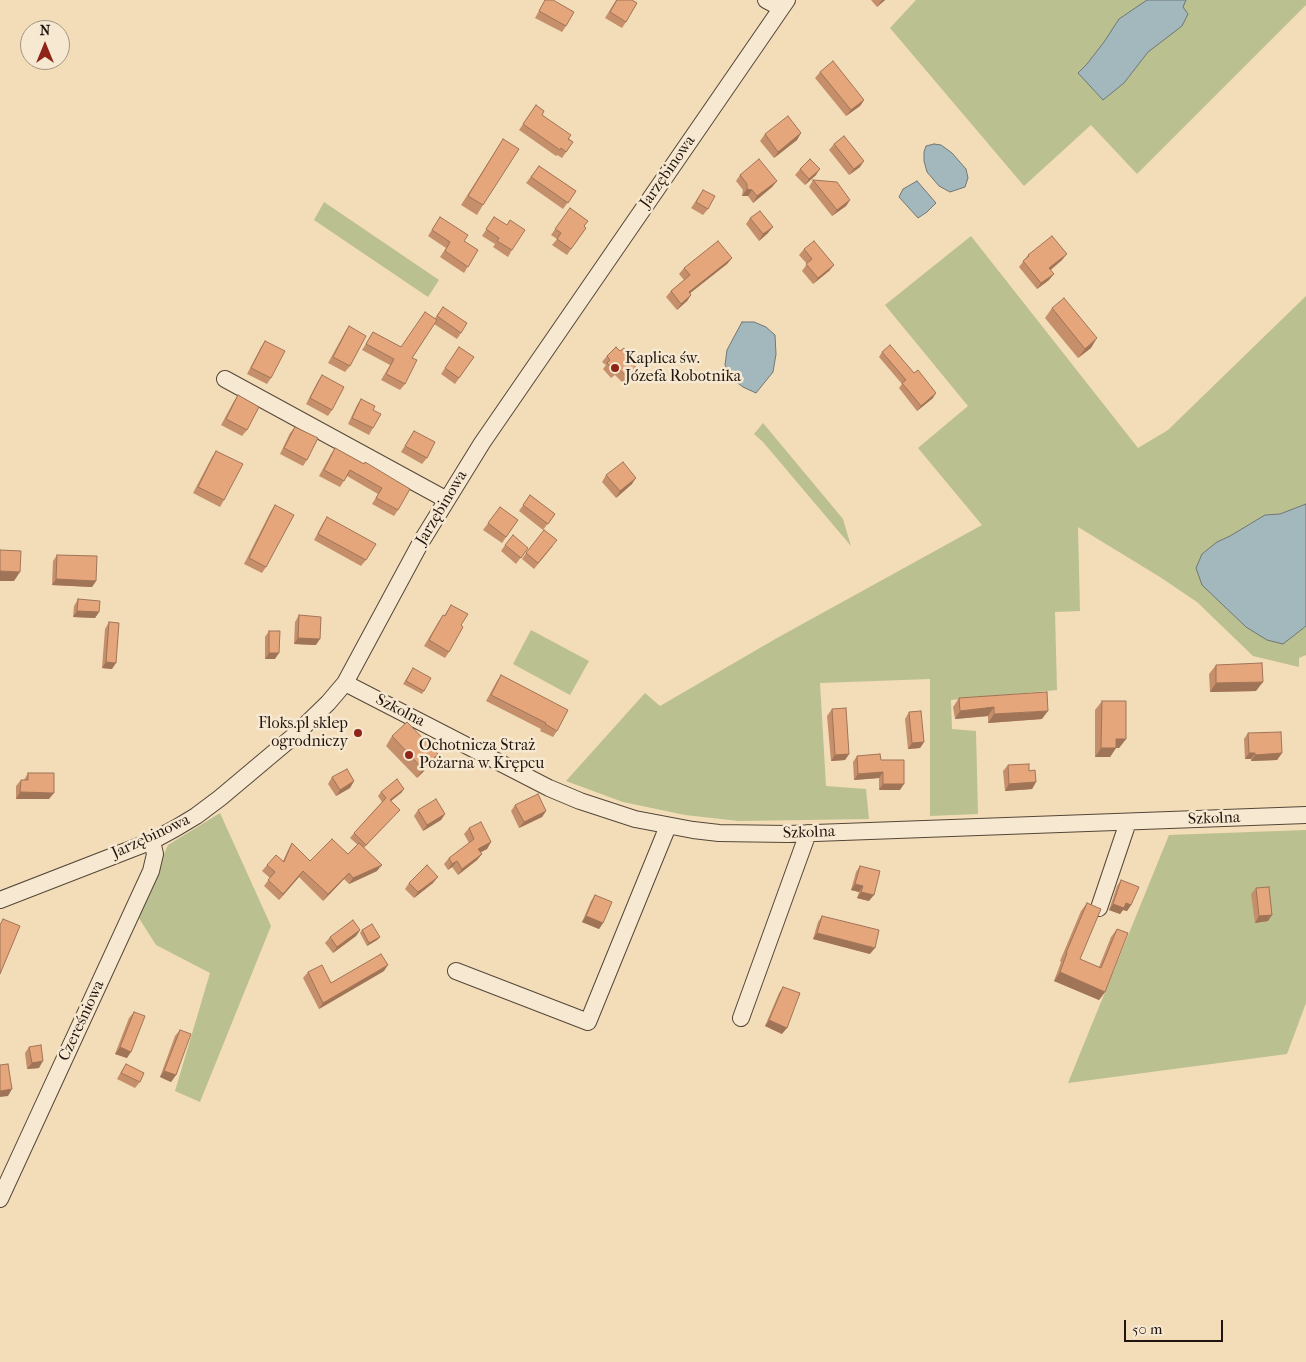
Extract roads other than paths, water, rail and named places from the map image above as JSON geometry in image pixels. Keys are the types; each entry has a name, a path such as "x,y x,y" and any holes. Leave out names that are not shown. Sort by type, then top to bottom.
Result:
{"street":[{"path":"766,0 784,4"},
{"name":"Jarzębinowa","path":"0,900 152,841 196,816 295,735 328,703 345,682 421,542 487,436 784,4"},
{"path":"225,379 446,500"},
{"name":"Szkolna","path":"345,682 559,792 614,814 668,826 719,833 759,835 1306,815"},
{"path":"1099,908 1128,822"},
{"path":"456,970 588,1022 668,826"},
{"path":"740,1018 808,833"},
{"name":"Czereśniowa","path":"0,1199 151,871 155,854 152,841"}],"place":[{"name":"Kaplica św. Józefa Robotnika","path":"615,368"},
{"name":"Floks.pl sklep ogrodniczy","path":"358,733"},
{"name":"Ochotnicza Straż Pożarna w Krępcu","path":"409,755"}]}
